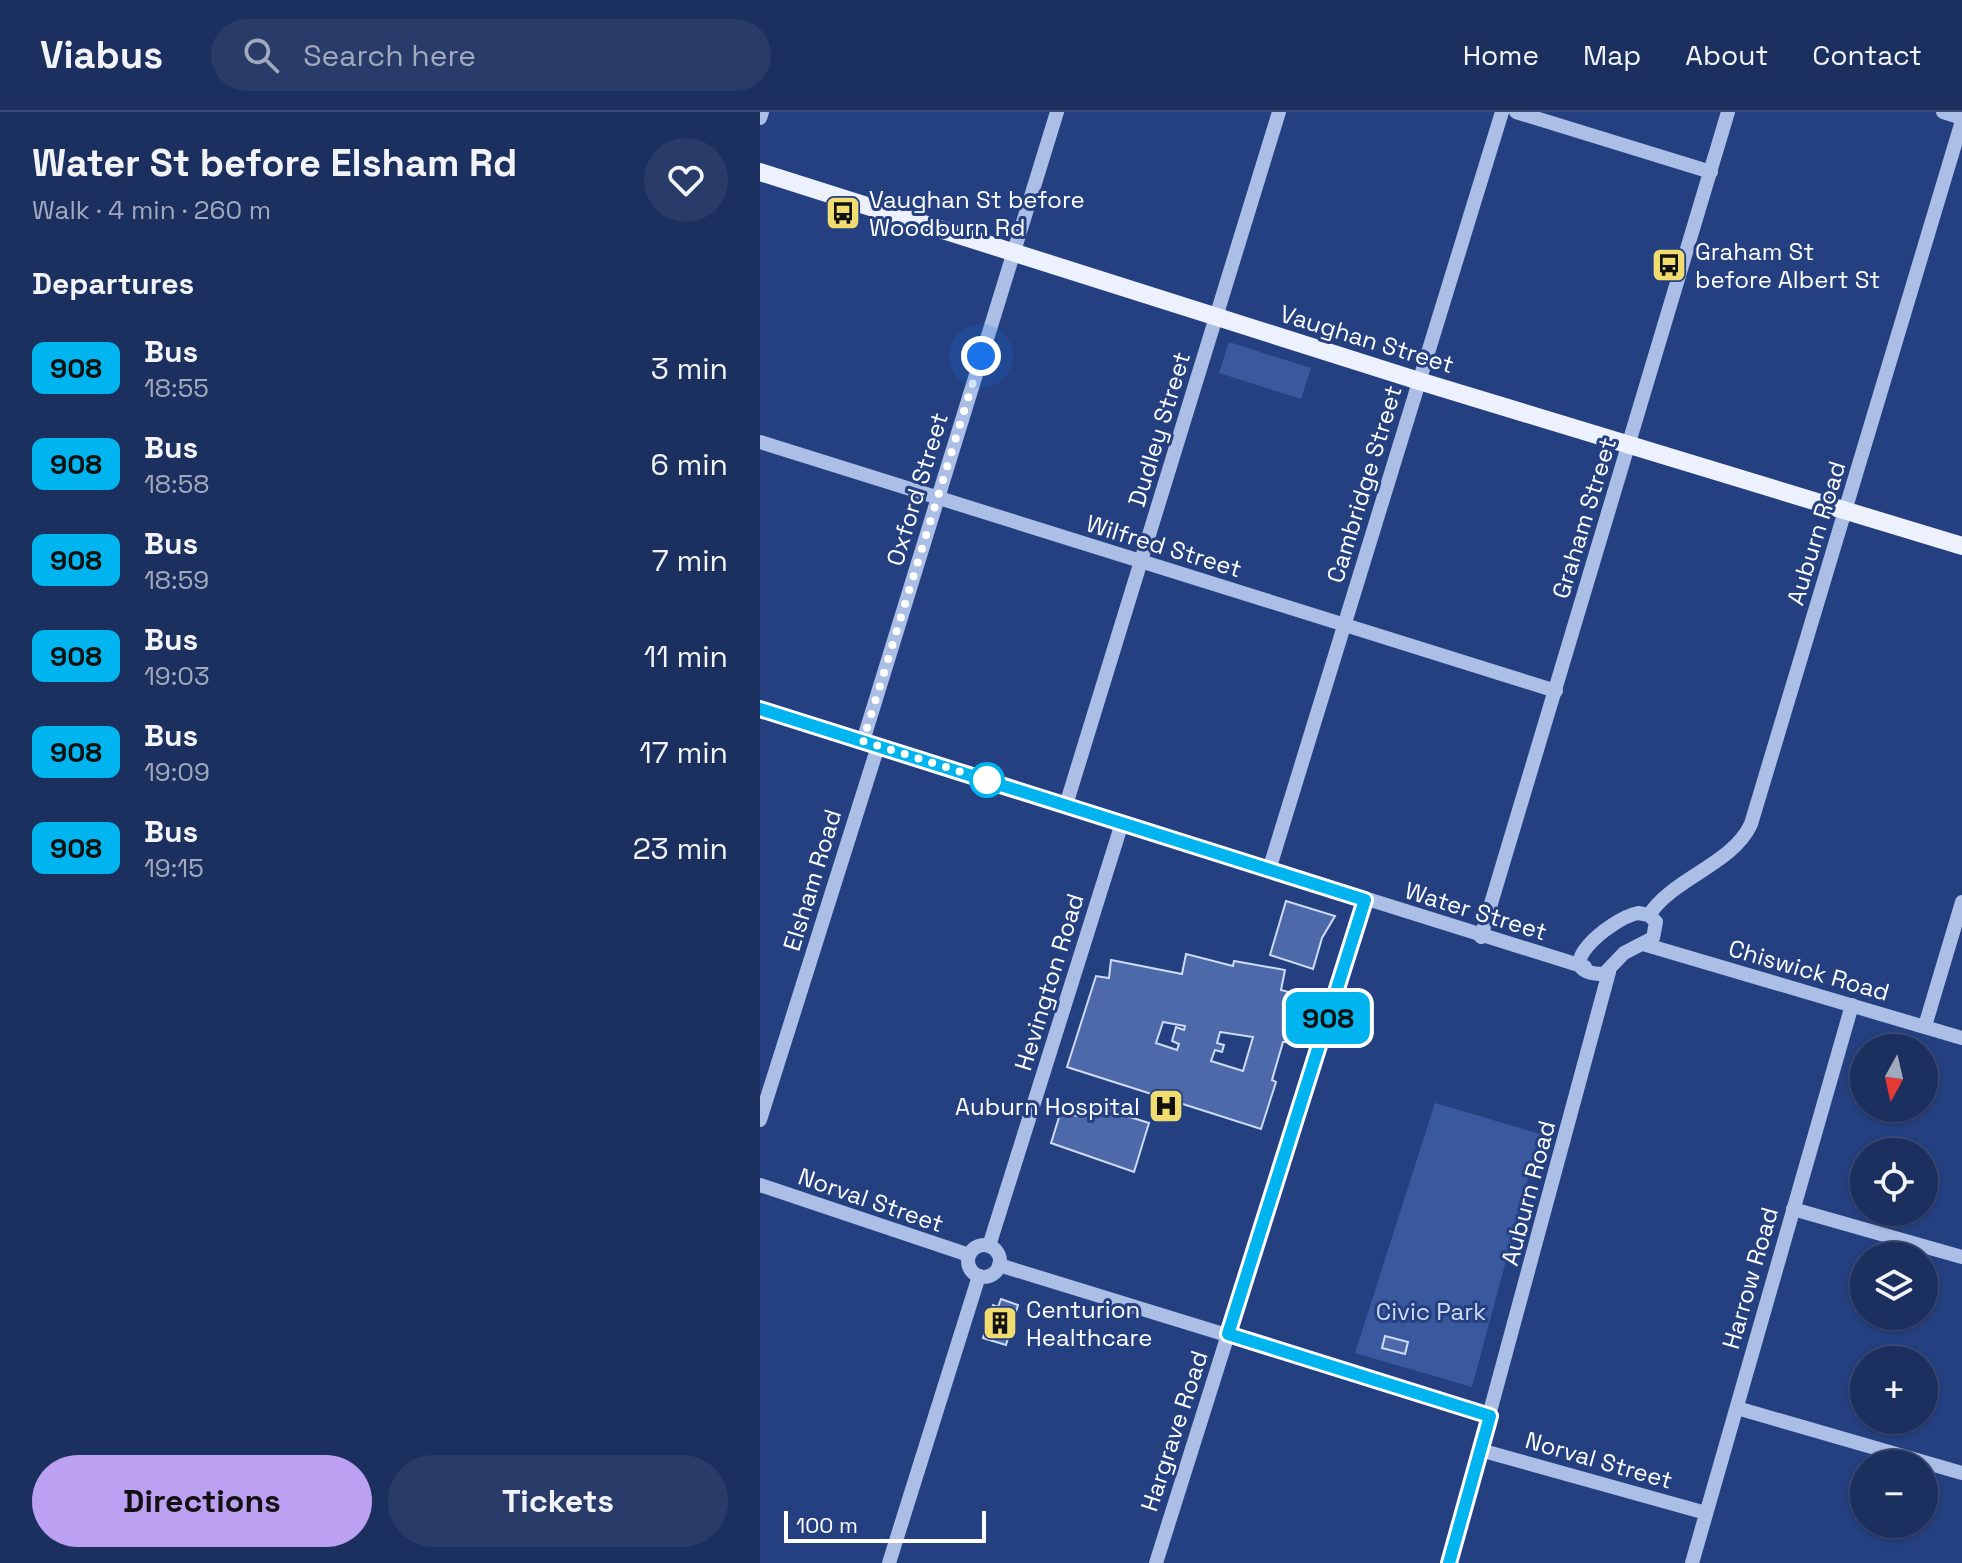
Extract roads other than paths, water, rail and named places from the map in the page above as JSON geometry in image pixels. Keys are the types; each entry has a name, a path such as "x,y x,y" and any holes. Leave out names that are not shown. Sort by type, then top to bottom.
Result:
{"main road":[{"name":"Vaughan Street","path":"760,172 1419,381 1962,546"}],"street":[{"path":"760,118 762,112"},
{"name":"Oxford Street","path":"863,741 1057,112"},
{"name":"Dudley Street","path":"1066,805 1279,112"},
{"name":"Cambridge Street","path":"1269,870 1502,112"},
{"path":"1516,112 1711,172"},
{"name":"Graham Street","path":"1481,937 1728,112"},
{"path":"1943,112 1962,120"},
{"name":"Auburn Road","path":"1649,915 1658,901 1728,850 1748,831 1962,120"},
{"name":"Wilfred Street","path":"760,442 1556,691"},
{"name":"Water Street","path":"760,709 1481,937 1585,967 1599,975 1609,972"},
{"name":"Elsham Road","path":"760,1120 878,746"},
{"name":"Hevington Road","path":"989,1246 1122,823"},
{"name":"Hargrave Road","path":"1156,1563 1365,900"},
{"path":"1925,1026 1962,902"},
{"path":"1585,967 1581,956 1592,938 1626,916 1649,915 1656,922 1656,932 1643,944 1624,953 1609,972"},
{"name":"Chiswick Road","path":"1643,944 1962,1038"},
{"name":"Auburn Road","path":"1449,1563 1609,972"},
{"name":"Harrow Road","path":"1692,1563 1852,1005"},
{"name":"Norval Street","path":"760,1185 969,1255"},
{"path":"1793,1209 1962,1257"},
{"path":"980,1245 989,1246 997,1251 999,1265 989,1276 979,1276 970,1267 969,1255 980,1245"},
{"path":"999,1265 1490,1416"},
{"path":"889,1563 979,1276"},
{"path":"1737,1408 1962,1473"},
{"name":"Norval Street","path":"1480,1450 1706,1513"}],"place":[{"name":"Vaughan St before Woodburn Rd","path":"843,213"},
{"name":"Graham St before Albert St","path":"1669,265"},
{"name":"Auburn Hospital","path":"1166,1106"},
{"name":"Centurion Healthcare","path":"1000,1323"}],"park label":[{"name":"Civic Park","path":"1431,1311"}]}
